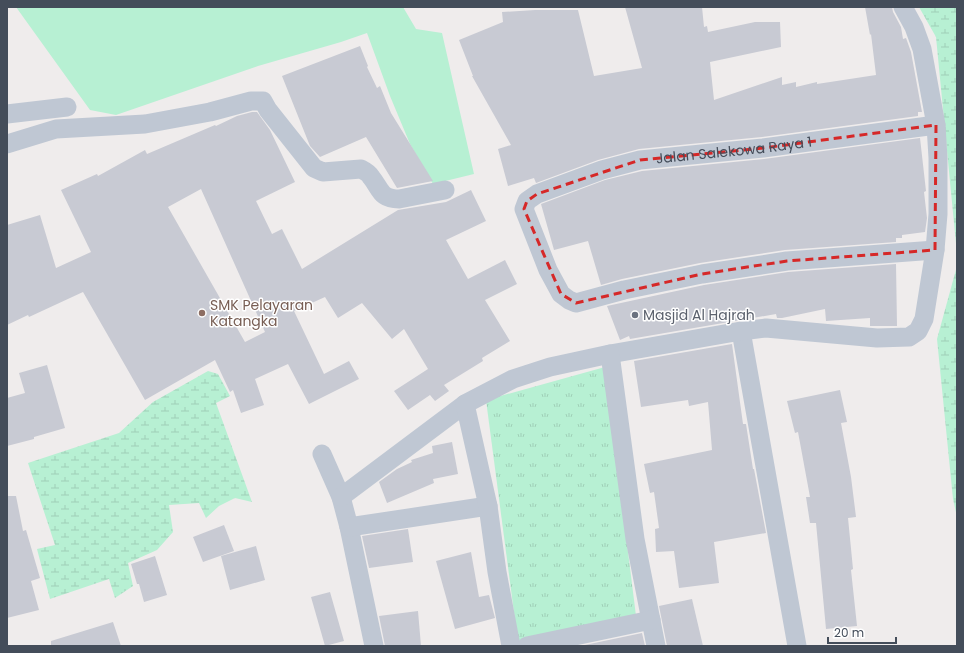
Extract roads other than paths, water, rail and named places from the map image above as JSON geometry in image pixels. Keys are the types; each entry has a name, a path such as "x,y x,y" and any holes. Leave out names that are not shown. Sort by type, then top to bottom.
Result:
{"street":[{"path":"341,497 465,404 513,379 550,367 610,354 766,328 876,338 910,337 918,331 924,319 935,250 938,200 938,158 936,125 922,49 914,27 903,7"},
{"path":"7,144 56,129 146,124 210,112 251,101 263,101 268,110 314,168 323,172 361,169 372,178 382,193 392,199 445,190"},
{"path":"7,114 67,107"},
{"name":"Jalan Salekowa Raya 1","path":"935,250 787,261 702,274 624,290 576,303 561,294 548,270 524,209 527,201 537,194 602,170 640,160 763,148 936,125"},
{"path":"741,331 797,646"},
{"path":"610,354 635,539 656,646"},
{"path":"465,404 488,506 497,572 511,646"},
{"path":"322,454 341,497 349,527 374,646"},
{"path":"349,527 488,506"},
{"path":"527,646 651,620"}],"place":[{"name":"SMK Pelayaran Katangka","path":"202,313"},
{"name":"Masjid Al Hajrah","path":"635,315"}]}
